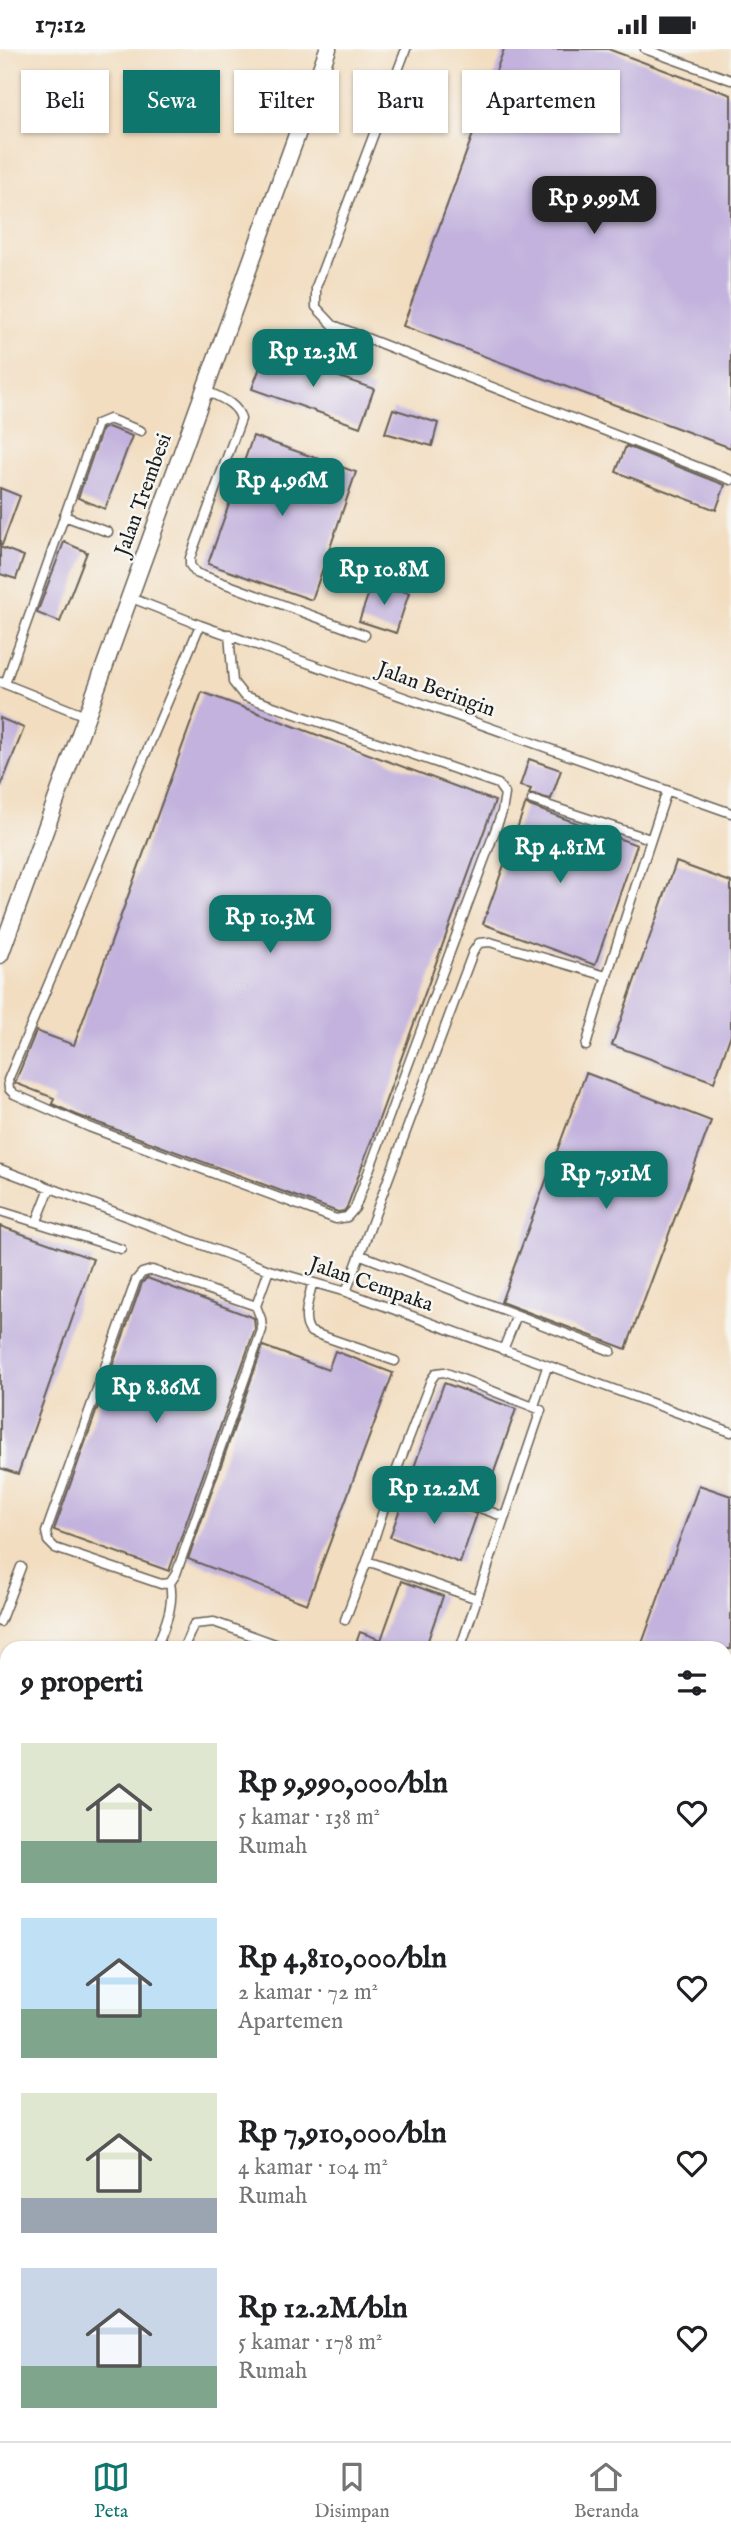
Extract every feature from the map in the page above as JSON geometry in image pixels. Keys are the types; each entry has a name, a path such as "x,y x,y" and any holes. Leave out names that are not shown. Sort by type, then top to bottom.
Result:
{"street":[{"name":"Jalan Trembesi","path":"0,955 328,49"}],"lane":[{"path":"406,49 316,287 316,307 333,325 731,480"},
{"path":"645,49 731,80"},
{"path":"204,390 233,405 241,419 190,558 190,565 196,573 365,635"},
{"path":"88,717 3,683 97,423 109,419 142,431"},
{"path":"64,516 108,532"},
{"name":"Jalan Beringin","path":"129,597 200,625 731,813"},
{"path":"200,625 8,1080 9,1089 14,1094 89,1127 336,1219 347,1217 355,1208 502,812 506,794 498,784 244,696 233,683 229,635"},
{"path":"586,1046 606,976 667,791"},
{"path":"532,800 650,839"},
{"path":"346,1292 473,952 480,943 490,942 606,976"},
{"name":"Jalan Cempaka","path":"0,1169 269,1270 346,1292 731,1432"},
{"path":"37,1221 50,1188"},
{"path":"0,1211 121,1249"},
{"path":"362,1255 611,1352"},
{"path":"170,1583 161,1584 55,1548 48,1541 46,1532 136,1280 142,1273 152,1270 256,1306"},
{"path":"159,1641 173,1595 170,1583 176,1574 262,1330 256,1306 269,1270"},
{"path":"312,1283 305,1322 311,1332 395,1361"},
{"path":"503,1350 517,1315"},
{"path":"534,1406 547,1367"},
{"path":"345,1620 394,1477 436,1373 444,1372 534,1406 540,1409 541,1413 462,1641"},
{"path":"394,1477 505,1517"},
{"path":"367,1561 475,1598"},
{"path":"0,1622 21,1567"},
{"path":"187,1641 194,1624 205,1621 267,1641"}],"building":[{"path":"504,49 608,49 731,95 731,448 403,326 473,133 620,133 620,70 496,70"},
{"path":"266,351 374,389 360,427 252,389"},
{"path":"393,409 438,423 432,446 385,433"},
{"path":"108,427 132,436 105,509 78,498 102,429"},
{"path":"253,436 356,472 312,600 208,564"},
{"path":"626,446 725,485 716,510 616,472"},
{"path":"0,488 20,496 2,545 0,545"},
{"path":"64,542 87,552 60,622 37,613"},
{"path":"0,547 24,556 16,579 0,574"},
{"path":"373,581 409,593 396,633 359,621"},
{"path":"202,692 495,801 344,1211 338,1212 77,1115 52,1104 54,1098 15,1083 36,1031 74,1045"},
{"path":"0,718 24,728 1,786 0,786"},
{"path":"529,759 561,770 551,799 529,794 531,789 520,786"},
{"path":"526,803 637,845 595,965 483,924"},
{"path":"676,862 731,882 731,1034 714,1082 612,1045"},
{"path":"586,1073 711,1121 626,1349 501,1302"},
{"path":"0,1226 93,1259 18,1474 0,1468"},
{"path":"147,1278 254,1318 255,1329 169,1571 54,1530 142,1283"},
{"path":"263,1346 328,1370 335,1351 393,1373 307,1604 188,1559"},
{"path":"444,1383 516,1409 481,1502 411,1476"},
{"path":"699,1485 731,1496 731,1641 643,1641"},
{"path":"407,1489 477,1514 460,1563 390,1537"},
{"path":"402,1581 443,1596 428,1641 357,1641 360,1632 381,1640"}]}
